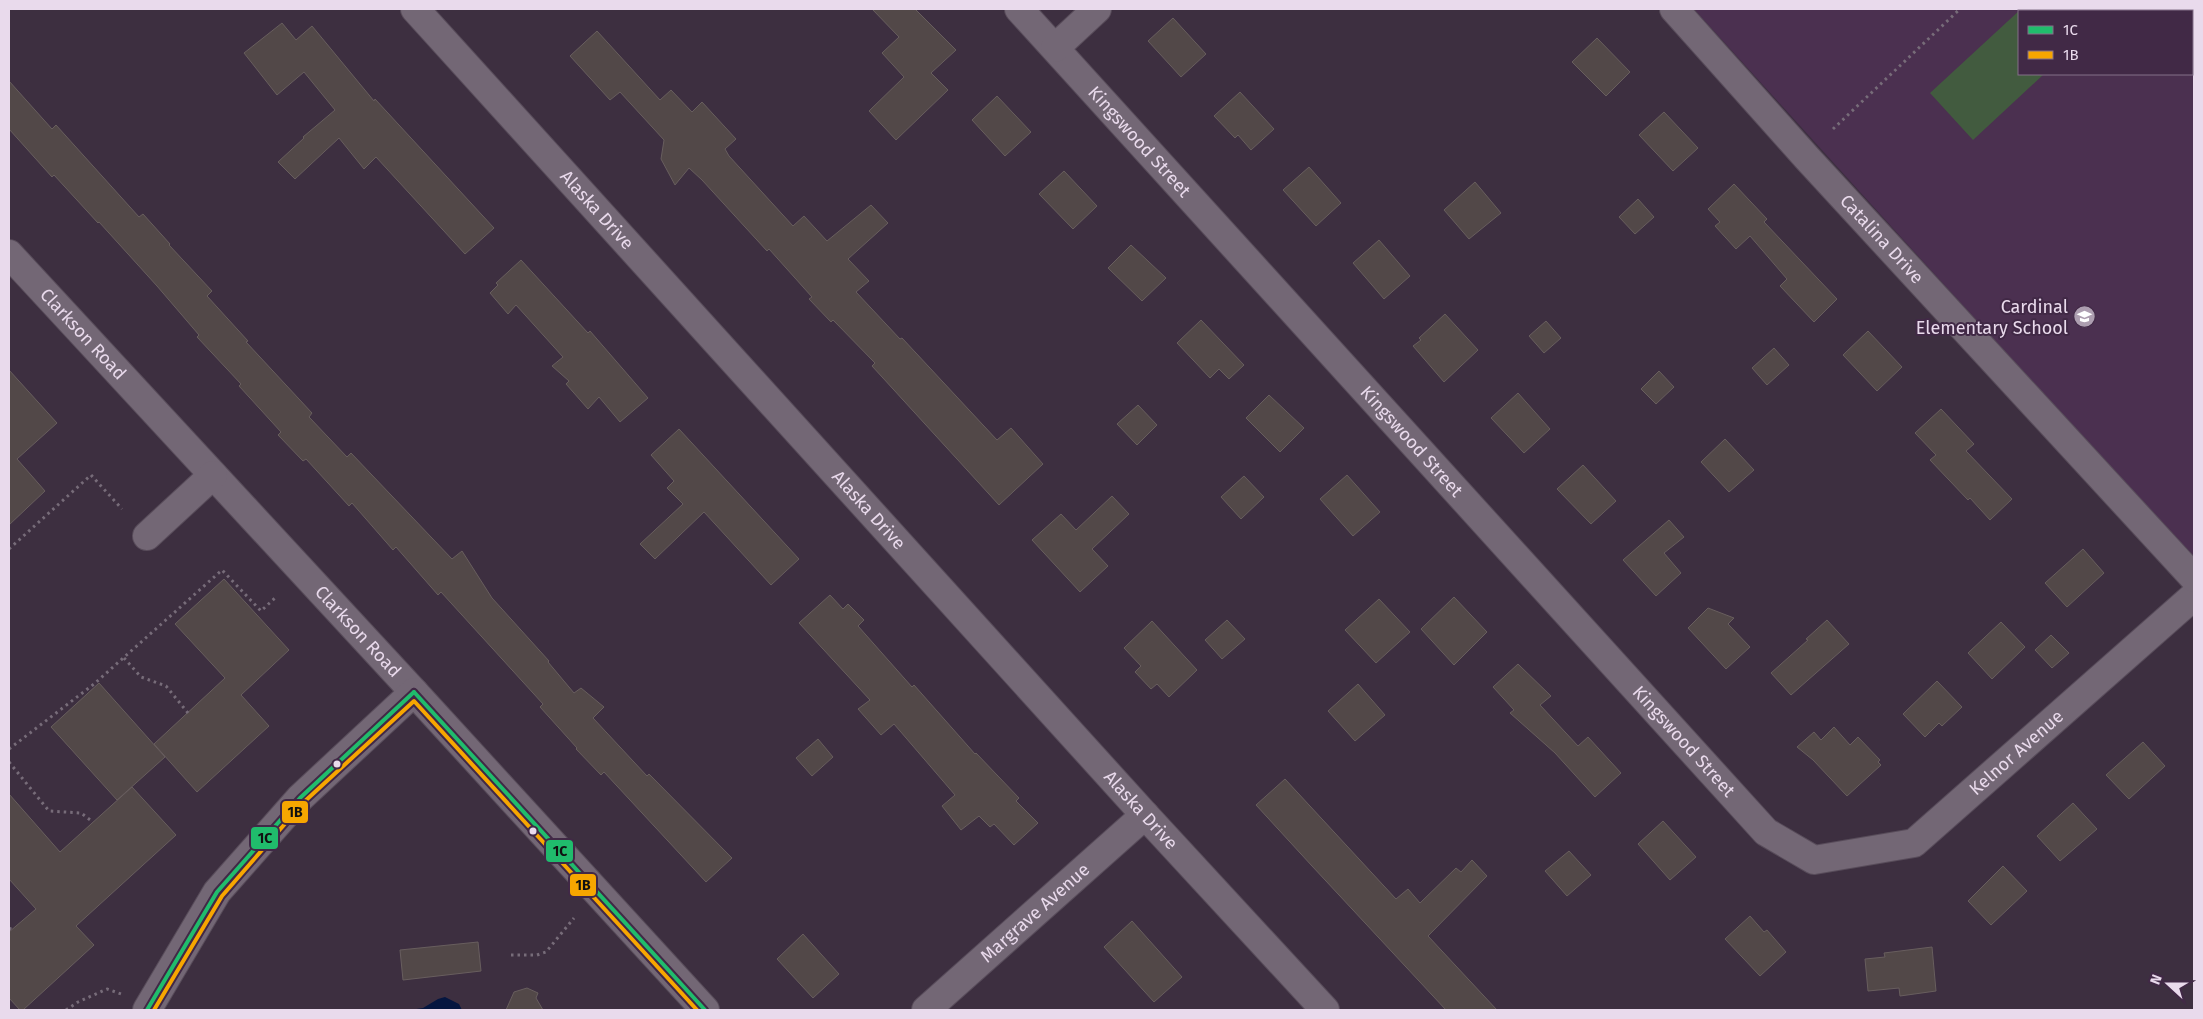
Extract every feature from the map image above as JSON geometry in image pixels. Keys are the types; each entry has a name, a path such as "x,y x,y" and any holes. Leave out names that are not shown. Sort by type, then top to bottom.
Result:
{"street":[{"name":"Alaska Drive","path":"415,9 1145,815 1325,1010"},
{"name":"Kingswood Street","path":"1019,9 1766,832 1814,860"},
{"path":"1054,48 1097,9"},
{"name":"Catalina Drive","path":"1674,9 1807,158 2194,578"},
{"name":"Clarkson Road","path":"9,254 705,1010"},
{"path":"147,536 213,475"},
{"name":"Kelnor Avenue","path":"1814,860 1914,843 2194,596"},
{"path":"147,1010 217,892 300,798 414,692"},
{"name":"Margrave Avenue","path":"926,1010 1145,815"}],"path":[{"path":"1833,129 1960,9"},
{"path":"9,549 91,475 122,509"},
{"path":"9,749 94,684 222,570 261,611 277,596"},
{"path":"124,658 141,677 166,686 188,713"},
{"path":"9,762 49,810 81,813 93,822"},
{"path":"511,955 537,955 546,952 574,918"},
{"path":"9,928 13,930"},
{"path":"66,1010 78,1002 107,989 123,994"}],"shaded area":[{"name":"Cardinal Elementary School","path":"1694,9 2194,9 2194,560"}],"green space":[{"path":"2018,12 2018,75 2043,75 1973,140 1930,93"}],"water":[{"path":"445,997 459,1004 462,1010 410,1010 423,1008"}],"building":[{"path":"872,9 915,9 956,50 931,73 948,90 896,140 869,111 904,77 882,53 899,37"},
{"path":"1173,18 1206,54 1181,77 1148,41"},
{"path":"282,23 296,40 312,26 374,101 375,99 494,228 465,254 376,157 364,169 339,138 295,179 278,162 303,137 335,110 304,72 277,95 244,53"},
{"path":"597,31 660,100 671,90 692,112 702,102 736,139 725,149 729,156 793,226 804,216 827,241 871,205 888,223 848,259 869,281 856,292 900,339 902,338 997,440 1011,428 1043,464 999,505 872,366 875,363 833,320 831,322 809,299 812,297 769,249 767,251 702,180 689,168 675,185 661,159 664,140 620,92 610,100 570,56"},
{"path":"1597,38 1630,72 1606,96 1572,62"},
{"path":"9,81 52,129 56,125 139,217 143,214 170,244 212,291 207,296 248,341 246,342 312,413 309,417 347,457 351,453 452,559 462,551 492,598 549,661 574,693 581,688 604,707 593,718 647,776 649,774 732,858 706,882 604,772 601,775 576,749 540,707 543,704 441,592 438,595 396,547 393,550 352,503 349,506 306,459 303,461 278,435 281,432 239,386 241,384 197,337 199,335 157,286 99,222 54,175 52,177 9,129"},
{"path":"1240,92 1274,129 1251,150 1238,135 1235,138 1214,116"},
{"path":"997,96 1031,132 1005,156 972,120"},
{"path":"1664,112 1698,148 1673,171 1639,135"},
{"path":"1309,167 1341,203 1316,226 1283,190"},
{"path":"1064,171 1097,206 1073,229 1039,194"},
{"path":"1475,182 1501,213 1469,239 1444,210"},
{"path":"1734,184 1767,219 1764,222 1837,299 1814,322 1780,286 1787,279 1750,236 1736,249 1715,226 1720,222 1708,209"},
{"path":"1638,199 1654,217 1635,234 1619,217"},
{"path":"1379,240 1410,276 1384,299 1353,263"},
{"path":"1131,245 1166,278 1142,301 1108,268"},
{"path":"521,260 588,333 590,331 648,398 620,422 599,397 588,409 566,384 569,381 552,366 563,357 516,305 508,314 490,293 498,285 496,283"},
{"path":"1445,314 1478,350 1444,382 1413,346"},
{"path":"1201,320 1244,365 1229,379 1219,369 1210,378 1177,343"},
{"path":"1546,321 1561,338 1544,353 1529,336"},
{"path":"1868,331 1902,367 1877,391 1843,355"},
{"path":"1774,348 1789,365 1767,385 1752,368"},
{"path":"9,370 57,423 17,459 45,491 9,525"},
{"path":"1659,371 1674,387 1656,404 1641,389"},
{"path":"1518,393 1550,429 1524,453 1491,418"},
{"path":"1269,395 1304,428 1280,452 1246,418"},
{"path":"1138,405 1157,425 1137,445 1117,424"},
{"path":"1941,409 1974,444 1966,451 2012,499 1990,520 1930,460 1936,455 1915,433"},
{"path":"679,429 799,559 771,585 704,512 655,559 640,544 683,504 667,488 674,481 651,455"},
{"path":"1725,439 1754,470 1729,492 1701,462"},
{"path":"1583,465 1616,501 1591,524 1557,489"},
{"path":"1347,475 1380,512 1353,536 1320,499"},
{"path":"1244,476 1264,497 1241,519 1221,497"},
{"path":"1112,496 1129,514 1092,549 1108,566 1080,592 1032,540 1061,514 1076,530"},
{"path":"1669,520 1684,537 1664,553 1681,573 1656,596 1623,560"},
{"path":"2083,549 2104,573 2067,607 2045,583"},
{"path":"224,579 289,650 241,695 269,726 197,792 154,744 225,678 175,624"},
{"path":"830,595 843,609 848,604 864,620 858,626 912,687 914,685 975,754 1019,798 1016,801 1038,823 1014,845 994,824 990,827 979,816 961,830 942,806 955,795 894,724 881,735 858,709 870,700 799,623"},
{"path":"1454,597 1487,632 1454,665 1421,629"},
{"path":"1379,599 1410,632 1376,663 1345,630"},
{"path":"1708,608 1734,618 1728,624 1750,647 1726,669 1688,628"},
{"path":"1227,620 1245,639 1222,659 1205,640"},
{"path":"1827,620 1849,644 1791,695 1771,673"},
{"path":"1152,621 1197,670 1169,697 1157,684 1151,689 1135,672 1141,666 1124,648"},
{"path":"2001,622 2025,647 1992,679 1968,653"},
{"path":"2051,635 2069,653 2052,668 2035,650"},
{"path":"1518,664 1551,696 1540,705 1578,746 1588,737 1621,773 1595,797 1555,753 1510,713 1514,710 1493,687"},
{"path":"1937,681 1962,707 1942,726 1939,723 1925,737 1903,714"},
{"path":"99,683 165,757 117,800 51,727"},
{"path":"1358,684 1385,715 1355,741 1328,711"},
{"path":"1834,727 1850,745 1858,737 1880,760 1878,762 1881,765 1847,796 1813,760 1797,747 1814,732 1821,740"},
{"path":"818,739 833,757 812,776 796,758"},
{"path":"2143,742 2165,766 2129,799 2106,775"},
{"path":"1285,779 1396,899 1408,889 1420,903 1456,868 1461,872 1472,860 1487,876 1428,936 1497,1010 1446,1010 1256,805"},
{"path":"132,787 176,835 76,926 94,945 23,1010 20,1010 9,998 9,932 36,909 9,879 9,794 60,852"},
{"path":"2073,803 2097,829 2060,861 2037,836"},
{"path":"1663,821 1696,857 1670,880 1638,844"},
{"path":"1569,851 1591,875 1567,896 1545,871"},
{"path":"2003,866 2027,891 1991,925 1968,901"},
{"path":"1750,916 1764,932 1767,930 1786,952 1760,976 1725,939"},
{"path":"1132,921 1182,977 1154,1002 1104,947"},
{"path":"803,934 839,974 813,998 777,959"},
{"path":"478,942 481,971 403,980 400,950"},
{"path":"1932,947 1936,991 1900,996 1899,988 1868,991 1865,959 1885,957 1884,953"},
{"path":"527,988 538,993 536,998 543,1010 506,1010 514,992"}],"transit line":[{"name":"1C","path":"414,692 705,1010"},
{"name":"1C","path":"147,1010 217,892 300,798 414,692"},
{"name":"1B","path":"154,1010 222,896 304,802 414,701 697,1010"}],"place":[{"name":"Cardinal Elementary School","path":"2084,317"}]}
